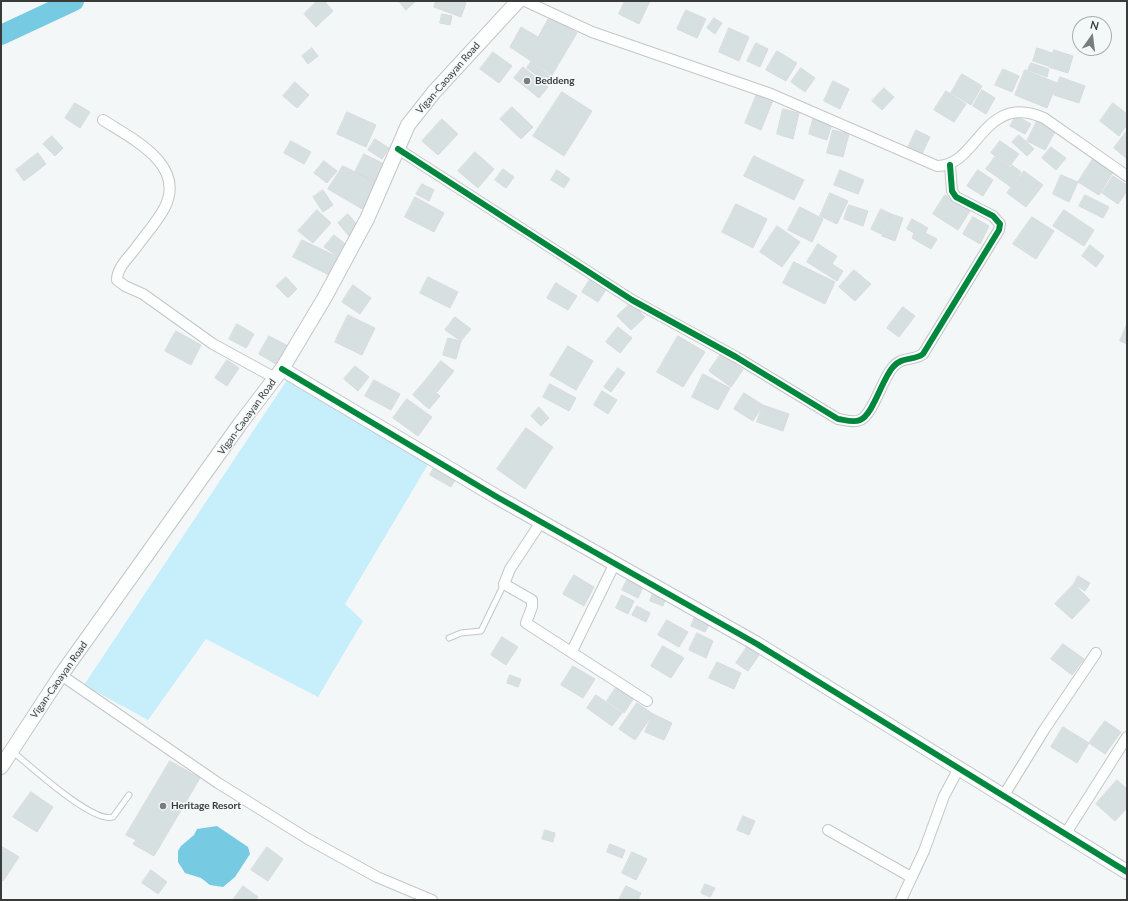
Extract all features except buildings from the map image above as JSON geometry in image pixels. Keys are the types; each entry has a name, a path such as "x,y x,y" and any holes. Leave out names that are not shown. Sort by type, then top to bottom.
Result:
{"street":[{"name":"Vigan-Caoayan Road","path":"1,767 61,675 279,373 325,297 367,219 408,125 426,101 518,1"},
{"path":"525,1 592,32 765,92 930,164 937,166 950,164 1000,117 1014,113 1027,113 1037,115 1053,123 1127,176"},
{"path":"103,120 140,144 156,157 165,169 169,178 170,188 164,208 120,268 117,280 125,286 144,294 213,344 279,373 756,644 1066,833 1127,872"},
{"path":"398,149 632,300 736,357 838,419 852,421 861,420 868,413 885,377 894,366 906,358 918,357 924,354 999,230 1000,224 993,216 956,197 952,191 950,164"},
{"path":"541,522 510,570 504,584 532,600 532,607 526,621 528,626 572,651 647,702"},
{"path":"572,651 615,563"},
{"path":"1004,795 1044,730 1096,653"},
{"path":"61,675 218,783 308,839 377,878 432,900"},
{"path":"1066,833 1127,737"},
{"path":"901,900 924,851 944,796 959,768"},
{"path":"828,830 911,877"}],"lane":[{"path":"449,638 461,633 481,631 504,584"},
{"path":"11,750 61,791 98,816 108,818 113,817 129,795"}],"shaded area":[{"path":"287,380 430,461 345,604 363,621 318,697 206,639 148,720 84,685"}],"water":[{"path":"217,826 248,847 250,854 235,877 223,887 210,885 201,878 185,873 178,862 178,851 181,846 194,835 197,829"}],"waterway":[{"path":"1,35 74,1"}],"cycle path":[{"path":"398,149 632,300 736,357 838,419 852,421 858,421 865,417 893,367 900,361 923,354 999,230 1000,224 993,216 956,197 952,191 950,165"},
{"path":"282,369 497,497 757,644 1127,872"}],"place":[{"name":"Beddeng","path":"527,81"},
{"name":"Heritage Resort","path":"163,806"}]}
